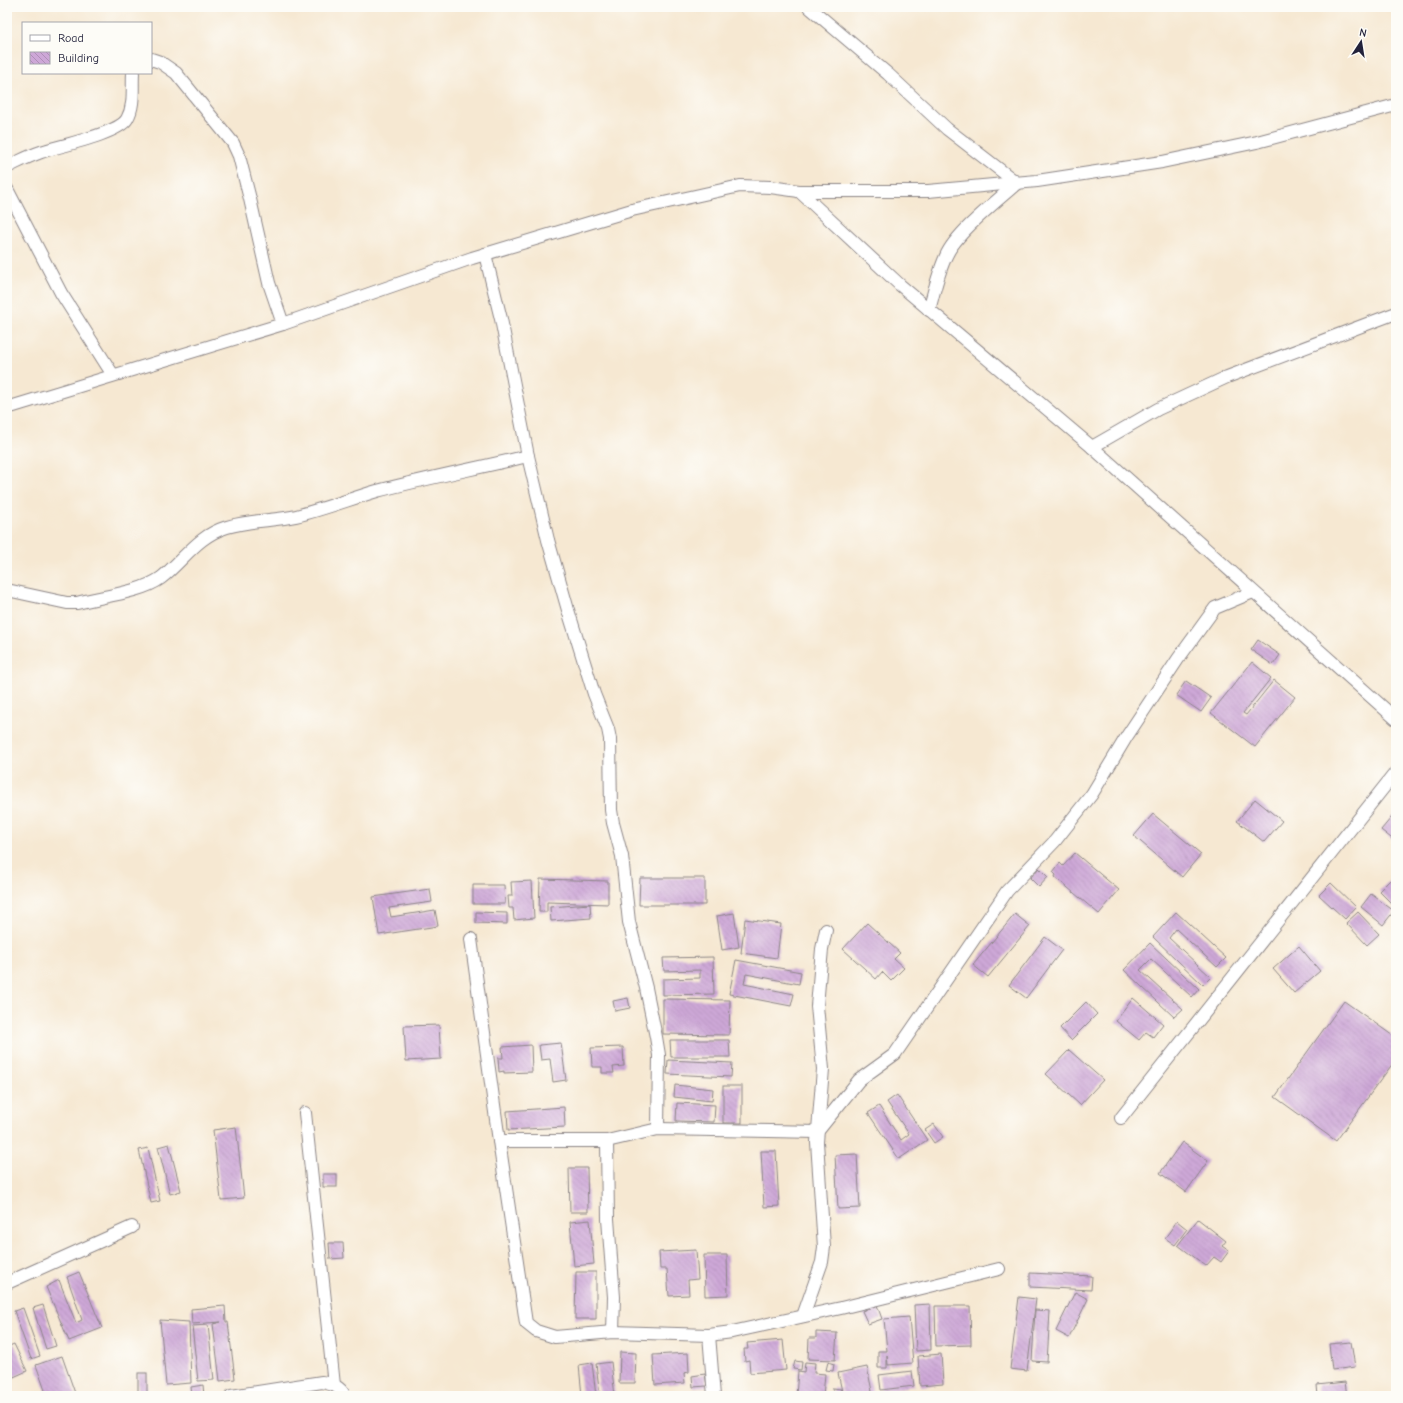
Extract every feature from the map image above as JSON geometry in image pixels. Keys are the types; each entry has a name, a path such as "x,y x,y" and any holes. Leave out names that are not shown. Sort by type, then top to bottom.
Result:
{"street":[{"path":"809,7 888,74 947,130 1017,183"},
{"path":"152,59 160,62 176,72 233,143 239,156 269,283 283,324"},
{"path":"7,167 40,152 96,136 120,125 126,120 130,112 133,74"},
{"path":"7,408 283,324 485,254 632,210 740,186 770,187 799,191 928,191 1017,183 1162,162 1243,145 1396,105"},
{"path":"929,310 946,256 953,245 970,226 1017,183"},
{"path":"7,189 60,293 113,375"},
{"path":"799,191 900,285 1092,447 1396,719"},
{"path":"485,254 501,319 528,456 548,540 594,694 608,729 610,739 611,810 625,872 626,908 646,988 657,1043 659,1070 658,1129"},
{"path":"1092,447 1158,409 1227,377 1396,313"},
{"path":"7,590 67,603 77,603 142,588 160,578 194,545 226,527 256,520 294,516 377,492 528,456"},
{"path":"817,1132 859,1080 895,1054 1007,891 1054,841 1092,794 1127,736 1174,665 1215,608 1253,592"},
{"path":"1121,1118 1396,772"},
{"path":"803,1316 822,1262 824,1247 817,1132 823,1069 818,1006 822,949 826,930"},
{"path":"471,939 498,1141 526,1323 536,1331 555,1337 613,1332 709,1335 732,1332 841,1308 999,1269"},
{"path":"305,1113 334,1385"},
{"path":"498,1141 607,1141 658,1129 817,1132"},
{"path":"607,1141 608,1219 614,1297 613,1332"},
{"path":"7,1283 132,1227"},
{"path":"709,1335 714,1396"},
{"path":"231,1396 322,1382 334,1385 342,1390 345,1396"}],"building":[{"path":"1258,640 1280,655 1273,665 1251,650"},
{"path":"1252,662 1271,678 1243,713 1246,715 1274,680 1295,697 1255,747 1211,713"},
{"path":"1186,681 1211,698 1201,712 1176,695"},
{"path":"1255,799 1282,821 1264,842 1237,821"},
{"path":"1396,812 1396,842 1381,830"},
{"path":"1153,814 1201,854 1182,877 1134,836"},
{"path":"1075,853 1119,890 1099,914 1055,877 1056,875 1053,872 1060,863 1063,866"},
{"path":"1039,868 1048,877 1039,887 1030,878"},
{"path":"1396,874 1396,908 1379,891"},
{"path":"640,878 705,878 705,905 639,905"},
{"path":"540,879 608,881 608,904 547,902 547,912 539,912"},
{"path":"532,881 534,918 514,920 513,908 509,908 508,896 512,896 511,882"},
{"path":"1331,883 1356,907 1345,919 1319,895"},
{"path":"473,885 504,885 505,904 473,904"},
{"path":"430,889 432,902 389,908 391,917 435,910 438,926 379,935 373,897"},
{"path":"1371,894 1394,911 1383,925 1361,907"},
{"path":"590,904 591,918 551,921 550,907"},
{"path":"476,912 507,913 507,924 476,923"},
{"path":"1176,912 1226,958 1217,967 1176,929 1169,938 1211,977 1203,985 1153,937"},
{"path":"1358,912 1379,934 1367,945 1346,923"},
{"path":"734,913 739,947 722,950 717,916"},
{"path":"1015,914 1030,926 988,977 973,965"},
{"path":"745,919 781,924 777,958 741,953"},
{"path":"867,923 900,953 894,959 904,968 891,981 882,972 876,979 843,949"},
{"path":"1045,937 1062,950 1026,998 1009,985"},
{"path":"1150,943 1199,989 1192,997 1151,959 1140,970 1183,1009 1174,1017 1124,970"},
{"path":"1299,946 1320,971 1294,993 1273,969"},
{"path":"713,957 714,994 663,995 663,979 700,978 700,970 664,971 663,958"},
{"path":"736,960 801,972 799,984 746,974 744,984 794,994 791,1006 729,994"},
{"path":"628,998 630,1008 615,1011 613,1001"},
{"path":"1133,998 1163,1024 1153,1037 1146,1032 1139,1040 1116,1021"},
{"path":"663,999 730,1000 729,1035 663,1034"},
{"path":"1344,1001 1396,1038 1396,1059 1336,1141 1275,1097"},
{"path":"1086,1002 1097,1014 1071,1040 1060,1028"},
{"path":"439,1025 441,1059 406,1061 404,1026"},
{"path":"670,1040 729,1040 730,1057 671,1057"},
{"path":"561,1043 566,1080 553,1082 550,1059 541,1060 539,1045"},
{"path":"531,1045 532,1072 499,1072 498,1058 503,1058 502,1047"},
{"path":"623,1047 624,1066 613,1067 614,1073 602,1073 602,1067 592,1067 591,1048"},
{"path":"1069,1050 1103,1080 1080,1105 1046,1074"},
{"path":"668,1060 732,1063 731,1077 667,1074"},
{"path":"675,1085 713,1089 712,1101 674,1097"},
{"path":"723,1086 742,1086 742,1123 723,1123"},
{"path":"897,1095 927,1140 899,1159 868,1113 879,1106 901,1140 909,1134 887,1102"},
{"path":"677,1103 715,1105 714,1122 676,1121"},
{"path":"564,1107 565,1127 508,1130 507,1111"},
{"path":"934,1124 943,1137 934,1143 925,1130"},
{"path":"236,1127 244,1198 221,1200 213,1130"},
{"path":"1182,1142 1208,1161 1186,1192 1160,1173"},
{"path":"169,1144 181,1191 170,1194 158,1147"},
{"path":"148,1148 160,1201 151,1203 139,1150"},
{"path":"761,1151 776,1151 779,1206 764,1207"},
{"path":"857,1154 860,1208 838,1209 835,1155"},
{"path":"569,1168 587,1168 588,1212 570,1212"},
{"path":"323,1174 337,1174 337,1187 323,1187"},
{"path":"1198,1219 1226,1241 1222,1246 1229,1251 1221,1262 1214,1257 1206,1266 1178,1245"},
{"path":"590,1220 594,1264 574,1266 570,1222"},
{"path":"1177,1221 1187,1229 1175,1245 1165,1238"},
{"path":"329,1243 343,1243 344,1258 330,1259"},
{"path":"696,1250 698,1279 688,1280 689,1295 669,1296 667,1269 660,1269 659,1252"},
{"path":"704,1255 727,1255 728,1295 705,1296"},
{"path":"79,1272 102,1328 69,1341 46,1287 59,1280 76,1323 82,1320 67,1277"},
{"path":"576,1272 596,1272 596,1319 575,1319"},
{"path":"1030,1273 1092,1276 1091,1290 1030,1287"},
{"path":"1075,1292 1088,1299 1069,1338 1056,1331"},
{"path":"1019,1297 1036,1299 1027,1371 1010,1369"},
{"path":"930,1304 931,1350 916,1351 914,1305"},
{"path":"43,1305 56,1346 46,1349 33,1308"},
{"path":"877,1305 882,1319 868,1324 862,1311"},
{"path":"225,1306 235,1379 220,1381 213,1324 221,1322 192,1324 191,1309"},
{"path":"935,1306 970,1306 971,1345 936,1346"},
{"path":"23,1308 40,1356 31,1359 14,1311"},
{"path":"1035,1310 1050,1311 1047,1362 1032,1361"},
{"path":"909,1317 913,1363 888,1365 887,1355 887,1368 878,1368 878,1351 887,1351 884,1319"},
{"path":"160,1320 189,1322 191,1383 166,1385"},
{"path":"208,1325 214,1380 198,1381 192,1326"},
{"path":"816,1332 837,1333 835,1360 808,1359 809,1338 816,1338"},
{"path":"783,1340 786,1370 750,1373 749,1360 745,1361 744,1349 748,1349 747,1343"},
{"path":"1351,1342 1355,1367 1332,1370 1329,1344"},
{"path":"14,1344 27,1371 7,1380 7,1347"},
{"path":"620,1352 636,1353 635,1383 619,1383"},
{"path":"688,1353 689,1372 684,1373 685,1383 655,1385 653,1355"},
{"path":"941,1354 943,1384 920,1386 918,1356"},
{"path":"62,1356 76,1396 47,1396 36,1365"},
{"path":"795,1361 802,1362 801,1370 793,1369"},
{"path":"611,1362 615,1396 600,1396 596,1364"},
{"path":"805,1362 815,1363 814,1373 825,1374 823,1396 796,1396 798,1371 804,1372"},
{"path":"828,1362 834,1364 833,1371 826,1370"},
{"path":"592,1363 596,1396 582,1396 579,1365"},
{"path":"867,1367 873,1396 843,1396 838,1373"},
{"path":"912,1371 914,1386 881,1390 879,1375"},
{"path":"138,1373 147,1373 147,1396 138,1396"},
{"path":"705,1374 707,1386 693,1387 692,1376"},
{"path":"1345,1382 1347,1396 1318,1396 1317,1385"},
{"path":"203,1385 204,1396 192,1396 191,1387"},
{"path":"833,1388 841,1389 840,1396 833,1396"},
{"path":"887,1392 909,1395 909,1396 886,1396"}]}
